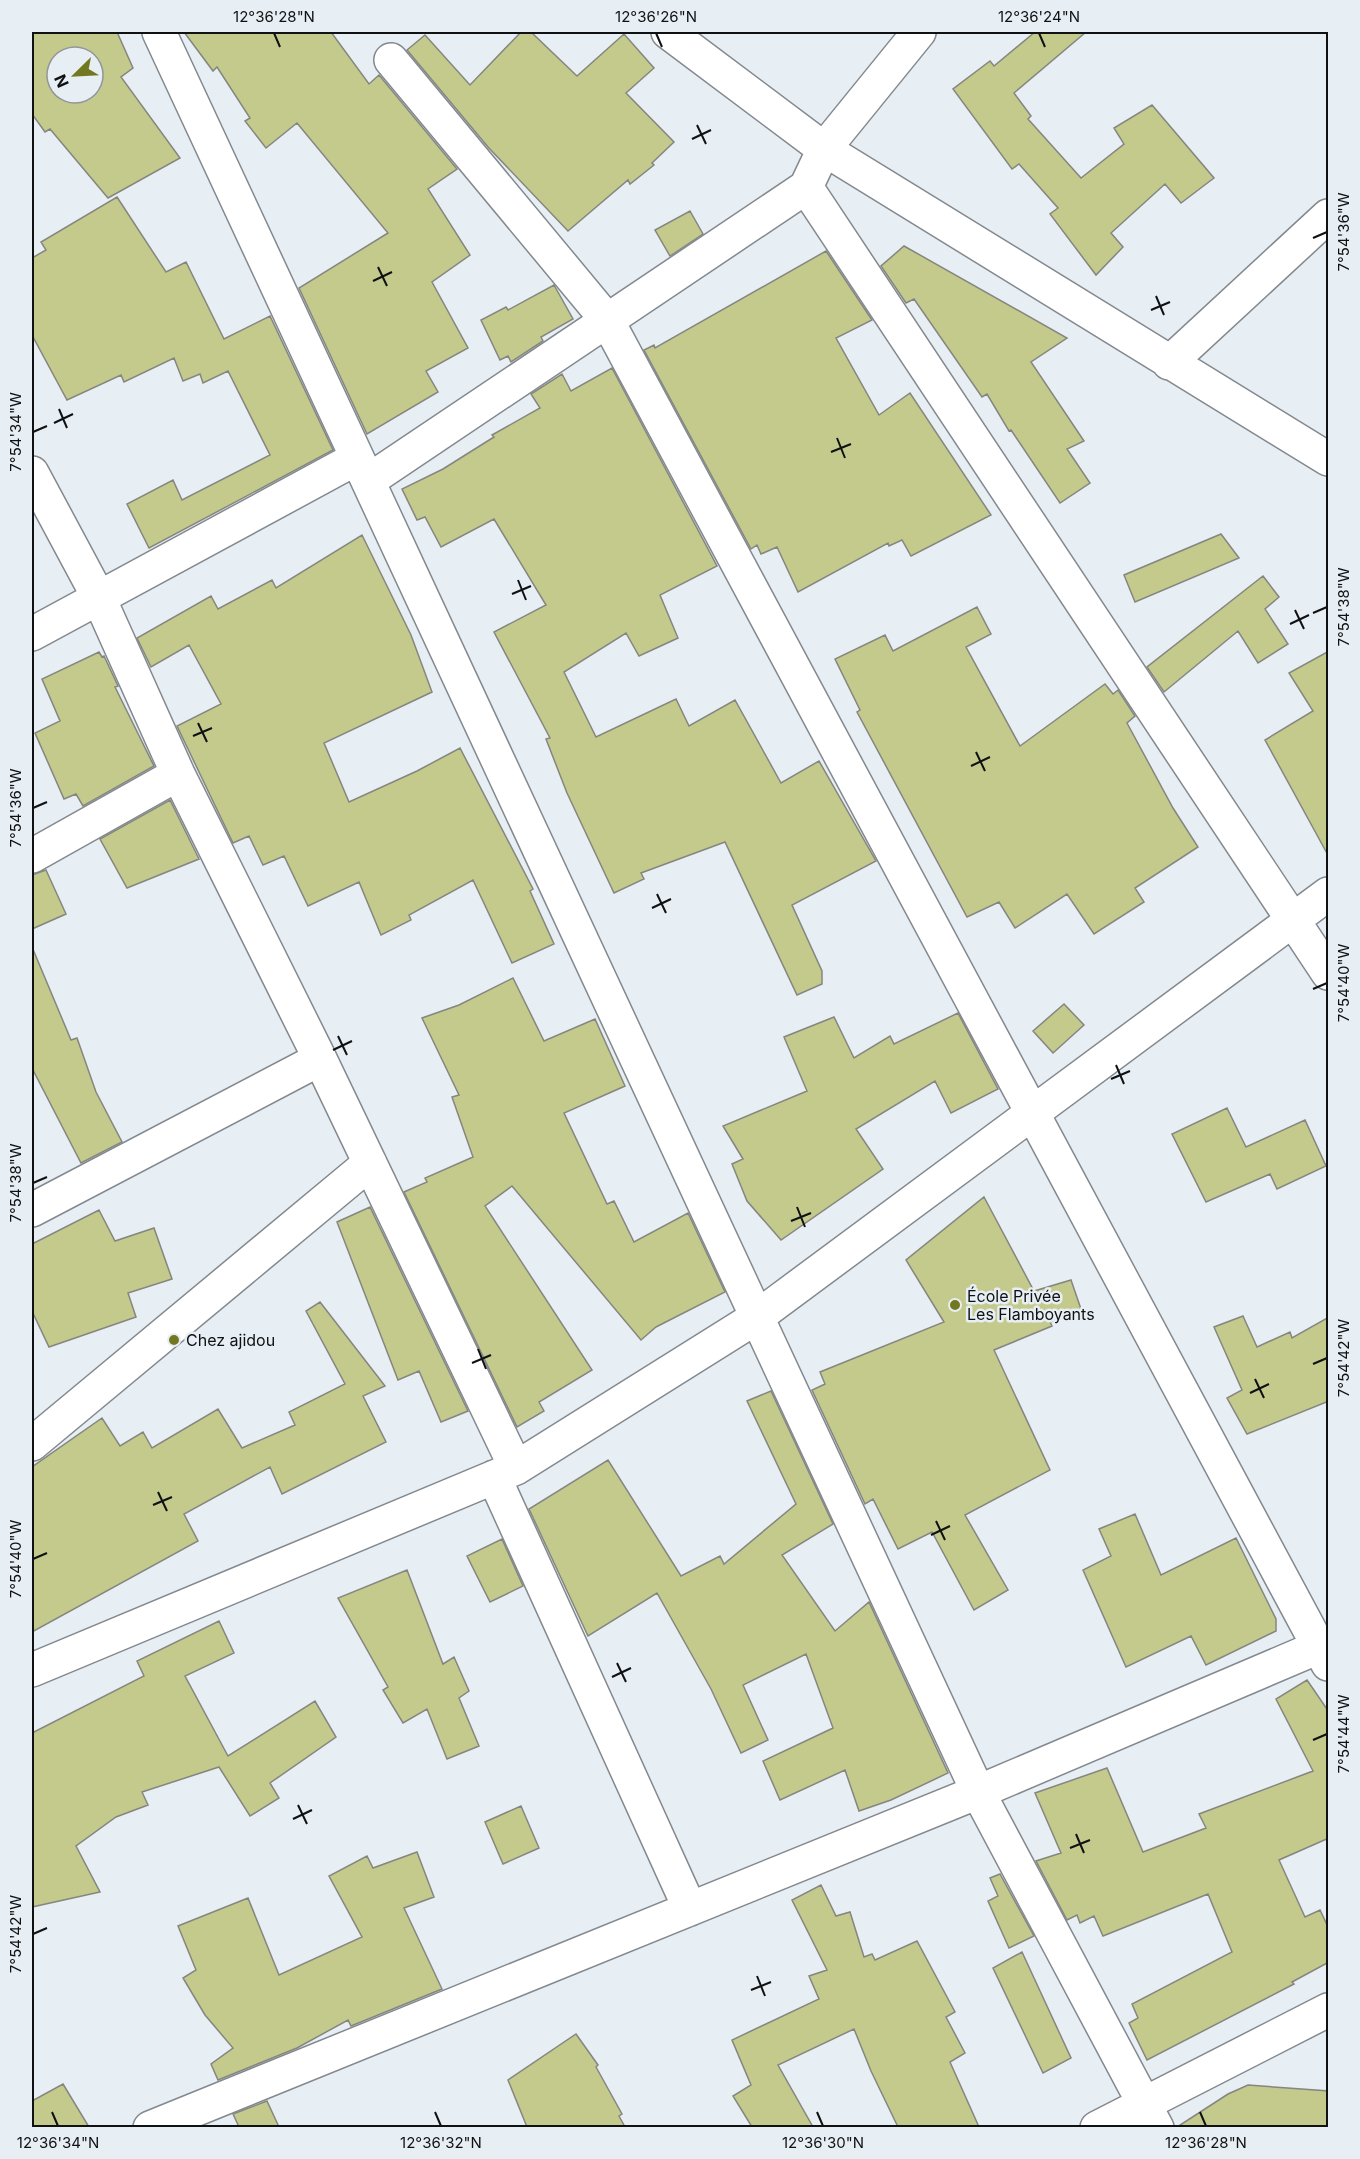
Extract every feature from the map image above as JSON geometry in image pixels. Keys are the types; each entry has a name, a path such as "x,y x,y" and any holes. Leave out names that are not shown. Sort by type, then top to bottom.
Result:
{"street":[{"path":"159,32 978,1792 1150,2116"},
{"path":"668,32 824,148 1169,363 1329,459"},
{"path":"32,634 99,598 362,469 607,320 806,187 824,148 919,32"},
{"path":"150,2127 1325,1651 1033,1114 607,320 391,60"},
{"path":"806,187 1329,973"},
{"path":"1169,363 1329,216"},
{"path":"32,473 99,598 178,774 370,1163 505,1472 690,1909"},
{"path":"32,856 178,774"},
{"path":"32,1670 505,1472 757,1317 1329,894"},
{"path":"32,1210 320,1059"},
{"path":"32,1444 370,1163"},
{"path":"1097,2127 1150,2116 1329,2010"}],"building":[{"path":"32,32 117,32 133,68 121,77 180,158 108,198 50,129 45,132 32,114"},
{"path":"184,32 331,32 369,84 379,75 457,169 428,189 470,255 432,282 468,348 426,371 438,392 367,434 299,288 388,233 297,123 266,148 245,121 250,118 217,67 213,71"},
{"path":"521,32 531,32 577,76 624,34 654,68 626,93 674,142 652,163 654,165 630,184 628,180 568,231 488,147 407,50 425,35 470,85"},
{"path":"1035,32 1086,32 1014,93 1031,116 1028,119 1081,178 1124,144 1114,128 1152,105 1214,178 1181,203 1165,184 1111,233 1123,247 1096,275 1050,214 1058,208 1019,164 1012,169 953,89 990,61 994,66"},
{"path":"117,197 166,272 186,262 224,339 270,316 333,450 149,548 127,504 173,480 182,500 270,455 228,371 203,383 200,374 183,381 174,358 124,382 121,375 67,400 32,335 32,258 46,250 41,242"},
{"path":"690,211 703,234 670,256 655,230"},
{"path":"904,246 1067,338 1031,362 1084,441 1067,449 1090,483 1060,503 1011,430 1009,431 987,394 982,397 914,299 906,303 881,266"},
{"path":"826,251 872,320 836,338 879,415 910,393 991,515 911,556 902,540 889,546 888,543 798,592 777,547 761,554 757,545 751,549 644,350 654,345 655,348"},
{"path":"554,285 573,319 541,337 543,341 511,362 508,356 500,360 481,320 506,307 508,310"},
{"path":"612,368 717,566 660,595 678,638 639,656 626,633 564,672 596,737 676,699 689,726 735,700 781,783 819,761 876,861 792,905 822,971 822,984 797,995 725,842 641,873 644,879 614,893 567,793 546,739 550,738 494,632 546,605 494,519 441,547 425,517 417,520 402,489 443,469 494,437 492,435 540,408 531,394 562,374 571,391"},
{"path":"1221,534 1239,558 1135,602 1124,575"},
{"path":"362,535 411,635 432,692 324,743 349,802 417,771 460,748 533,889 530,891 554,944 512,963 473,880 409,915 411,920 381,935 359,882 308,906 284,856 263,865 249,836 233,843 177,726 221,704 189,645 151,667 137,638 211,596 218,609 272,580 276,588"},
{"path":"1263,576 1279,597 1265,609 1288,644 1258,663 1238,631 1164,692 1147,667"},
{"path":"977,607 991,634 966,647 1020,746 1105,684 1113,694 1118,690 1135,716 1127,723 1173,808 1198,847 1135,888 1144,902 1094,934 1067,894 1015,928 999,902 967,917 857,712 860,710 835,659 885,635 893,651"},
{"path":"1329,651 1329,857 1265,740 1313,711 1289,673"},
{"path":"99,652 102,657 104,656 118,686 115,687 154,766 83,806 76,794 64,799 35,733 60,721 42,679"},
{"path":"170,800 199,859 127,888 100,839"},
{"path":"46,870 66,914 32,929 32,875"},
{"path":"32,947 71,1040 77,1038 96,1092 122,1142 81,1163 32,1068"},
{"path":"513,978 544,1041 595,1019 625,1086 564,1113 607,1204 614,1201 634,1242 688,1213 725,1292 656,1327 641,1340 512,1186 485,1206 592,1370 539,1402 544,1411 517,1427 404,1192 427,1182 425,1178 473,1157 452,1097 459,1095 422,1018 459,1005"},
{"path":"1064,1004 1084,1025 1053,1053 1033,1031"},
{"path":"958,1013 998,1089 951,1113 935,1081 856,1129 883,1169 781,1240 747,1201 732,1164 743,1159 723,1126 807,1091 784,1037 834,1017 854,1058 890,1036 894,1044"},
{"path":"1227,1108 1246,1147 1305,1120 1326,1166 1277,1189 1270,1174 1206,1202 1172,1134"},
{"path":"984,1197 1034,1291 1071,1280 1082,1312 1050,1322 1052,1326 994,1350 1050,1470 965,1515 1008,1590 974,1610 932,1532 898,1549 873,1499 865,1504 812,1390 825,1384 820,1372 944,1322 906,1260"},
{"path":"370,1207 468,1411 441,1422 419,1371 398,1380 337,1222"},
{"path":"99,1210 115,1241 154,1228 172,1279 128,1293 136,1317 49,1347 32,1311 32,1244"},
{"path":"320,1302 385,1386 363,1396 386,1442 282,1494 270,1467 184,1514 198,1541 32,1632 32,1467 102,1418 120,1446 143,1432 152,1448 218,1409 242,1448 295,1425 289,1412 345,1384 306,1311"},
{"path":"1243,1316 1257,1347 1290,1332 1292,1338 1329,1317 1329,1401 1247,1434 1227,1398 1242,1390 1214,1327"},
{"path":"771,1391 833,1524 782,1555 835,1631 869,1602 948,1773 891,1800 859,1811 845,1770 780,1800 763,1761 833,1728 806,1654 743,1685 768,1740 741,1753 711,1689 657,1593 588,1636 529,1509 608,1460 681,1576 720,1556 724,1564 796,1504 747,1401"},
{"path":"1135,1514 1161,1575 1236,1538 1276,1619 1276,1631 1206,1665 1191,1636 1126,1667 1083,1570 1111,1556 1099,1529"},
{"path":"502,1539 523,1586 490,1602 467,1556"},
{"path":"407,1570 443,1664 454,1657 469,1691 459,1698 479,1746 447,1759 427,1709 403,1723 383,1690 388,1687 338,1598"},
{"path":"219,1621 234,1653 185,1676 228,1756 315,1701 336,1737 270,1783 279,1798 250,1816 219,1767 142,1792 148,1805 116,1817 76,1846 100,1892 32,1907 32,1733 144,1676 137,1661"},
{"path":"1307,1680 1329,1712 1329,1838 1279,1860 1305,1917 1320,1910 1329,1929 1329,1962 1292,1982 1294,1984 1147,2060 1129,2023 1138,2018 1132,2004 1232,1952 1208,1894 1103,1936 1094,1916 1080,1923 1077,1915 1067,1920 1036,1861 1061,1853 1035,1793 1107,1768 1143,1852 1206,1828 1199,1814 1313,1771 1276,1699"},
{"path":"521,1806 539,1848 503,1864 485,1822"},
{"path":"417,1852 434,1897 404,1908 442,1989 351,2026 348,2020 297,2048 218,2080 211,2064 233,2048 205,2015 183,1978 196,1970 178,1926 248,1898 279,1975 362,1937 329,1876 367,1856 373,1868"},
{"path":"1000,1874 1034,1936 1009,1948 988,1901 998,1896 990,1878"},
{"path":"821,1885 836,1916 850,1912 864,1957 872,1954 875,1960 917,1941 955,2012 946,2017 965,2053 950,2062 979,2127 898,2127 854,2029 778,2065 813,2127 752,2127 733,2096 751,2085 732,2040 819,1999 809,1976 827,1970 792,1900"},
{"path":"1022,1952 1071,2058 1043,2073 993,1968"},
{"path":"576,2034 598,2065 596,2067 622,2114 619,2116 625,2127 527,2127 508,2080"},
{"path":"63,2084 89,2127 32,2127 32,2101"},
{"path":"1248,2085 1329,2091 1329,2127 1177,2127 1228,2094"},
{"path":"267,2101 279,2127 239,2127 233,2114"}],"place":[{"name":"École Privée Les Flamboyants","path":"955,1305"},
{"name":"Chez ajidou","path":"174,1340"}]}
